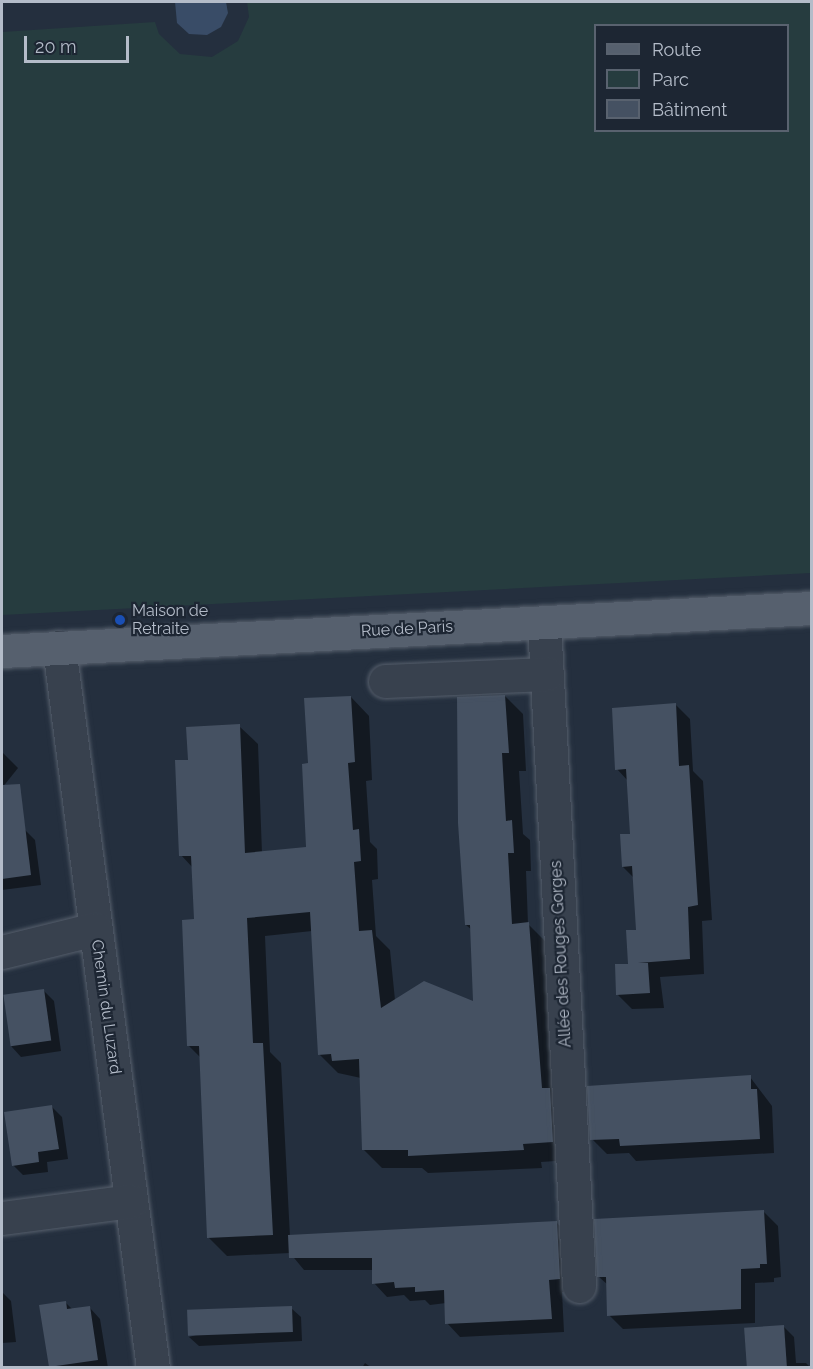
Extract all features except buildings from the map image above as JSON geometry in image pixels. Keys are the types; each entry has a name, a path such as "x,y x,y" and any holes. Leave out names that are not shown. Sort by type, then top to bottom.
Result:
{"main road":[{"name":"Rue de Paris","path":"2,651 812,608"}],"street":[{"name":"Allée des Rouges Gorges","path":"544,622 579,1286"},
{"name":"Chemin du Luzard","path":"59,647 153,1368"},
{"path":"385,681 547,674"},
{"path":"2,952 95,929"},
{"path":"2,1218 131,1201"}],"green space":[{"path":"247,2 811,2 811,573 2,615 2,32 155,22 159,34 180,54 212,57 238,41 249,17"}],"water":[{"path":"175,2 226,2 228,13 221,27 207,35 189,34 177,23"}],"place":[{"name":"Maison de Retraite","path":"120,620"}]}
